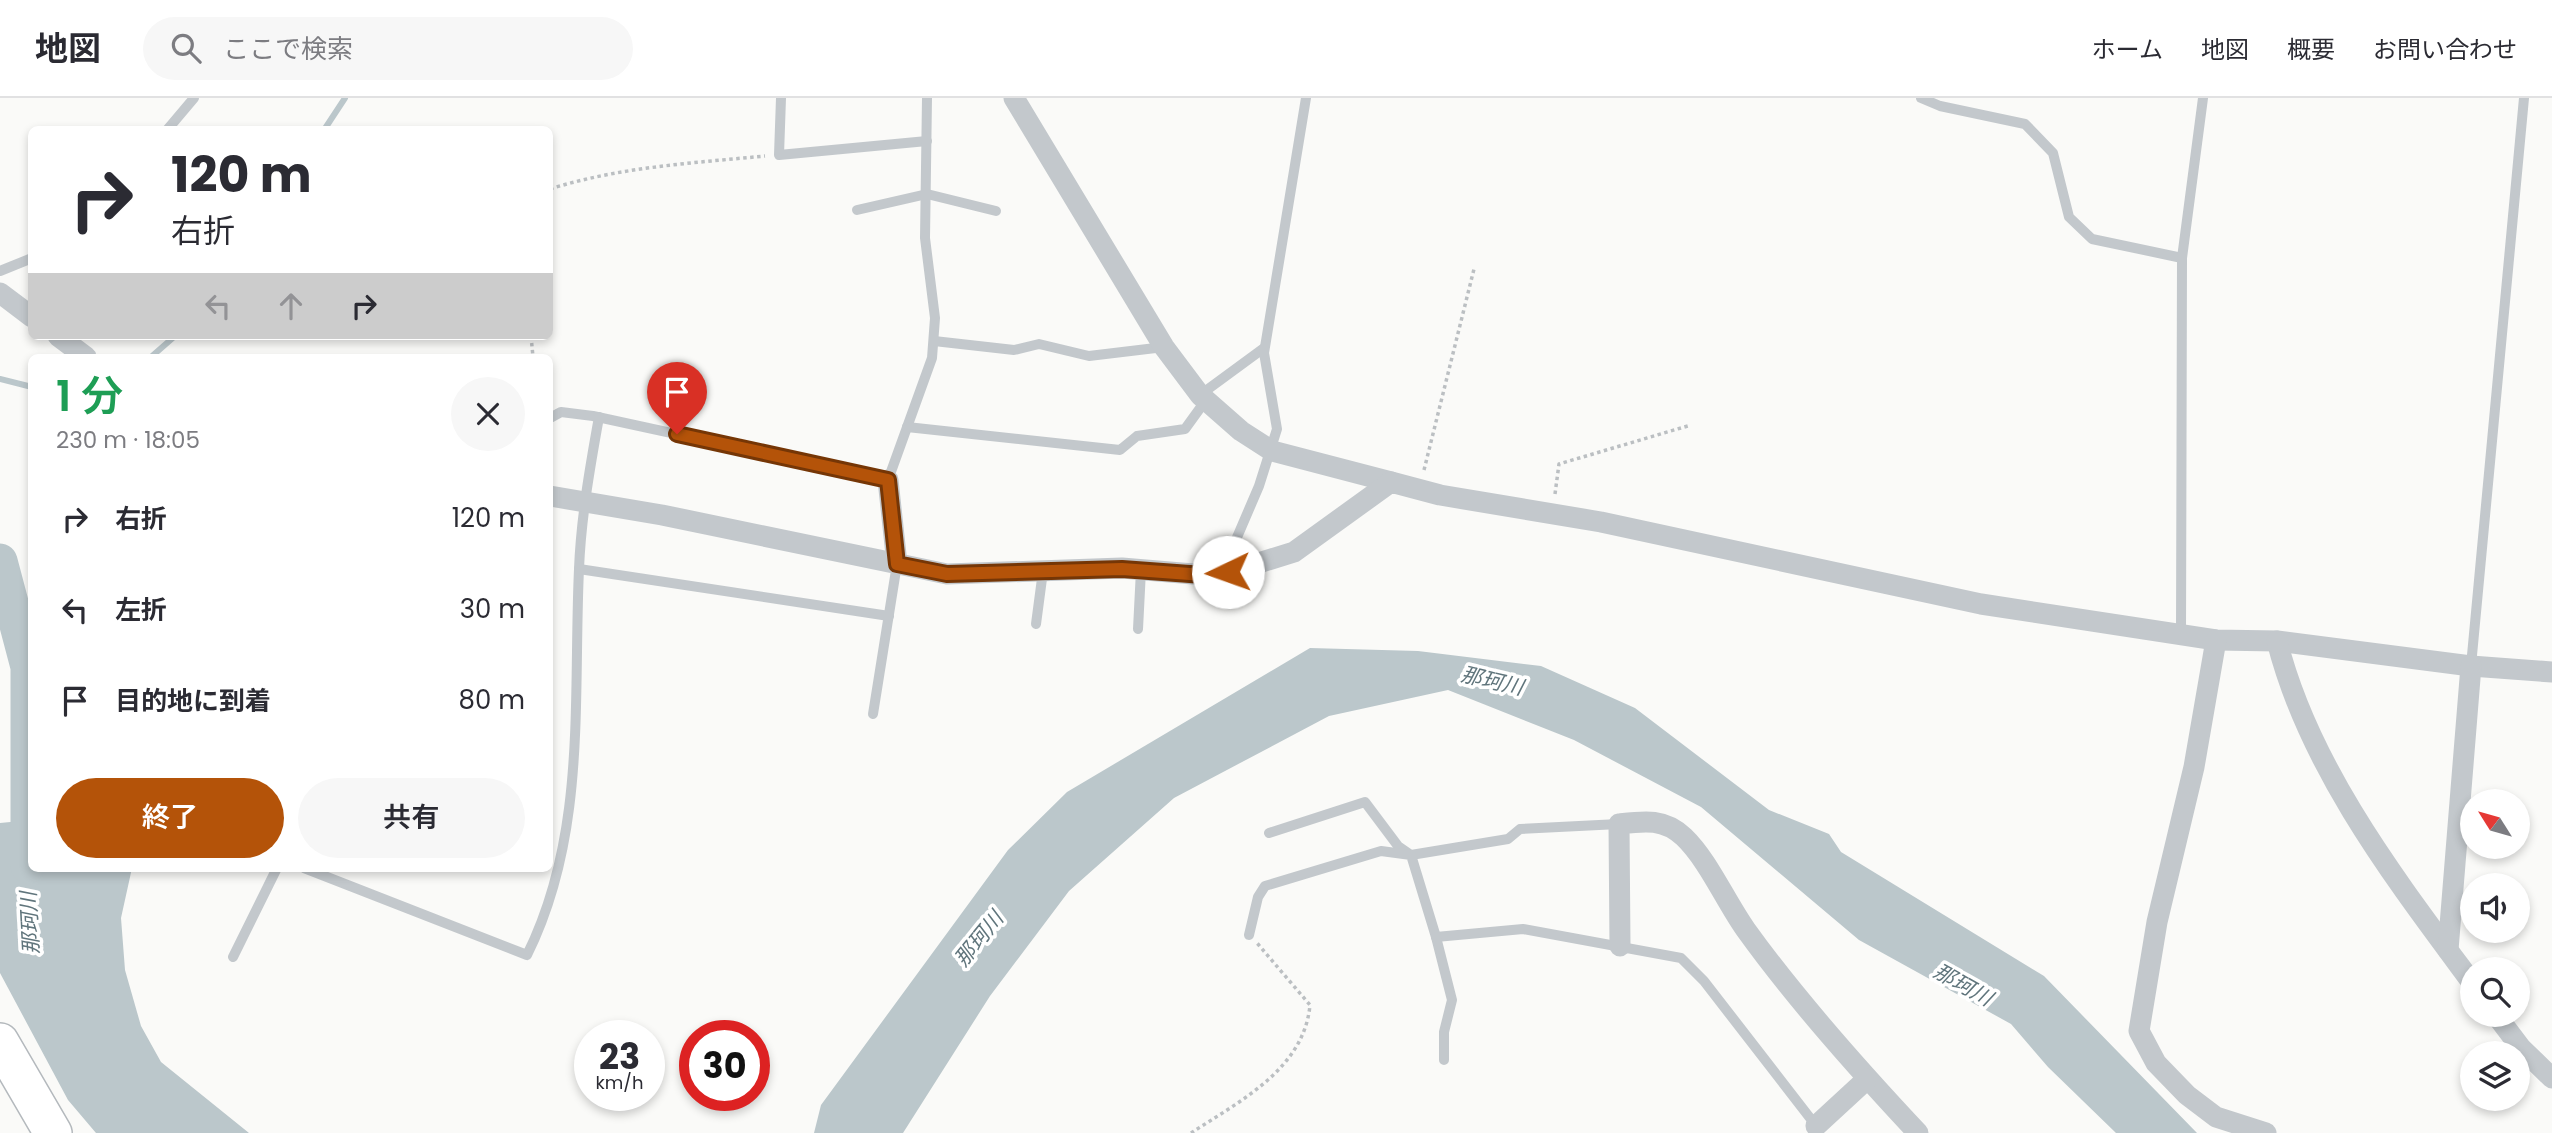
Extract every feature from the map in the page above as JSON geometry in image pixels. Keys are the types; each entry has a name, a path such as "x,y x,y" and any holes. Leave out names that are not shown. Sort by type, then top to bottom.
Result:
{"highway":[{"path":"0,1042 53,1133"},
{"path":"0,1089 25,1133"}],"street":[{"path":"1014,98 1164,347 1203,398 1241,431 1272,451 1419,489 1552,513 1981,604 2216,640 2277,641 2471,666 2552,672"},
{"path":"0,293 28,314"},
{"path":"63,340 82,354"},
{"path":"888,480 897,564"},
{"path":"553,496 947,574 1141,570 1217,576 1294,552 1391,482"},
{"path":"2216,640 2194,766 2157,922 2139,1031 2156,1063 2187,1095 2216,1117 2266,1133"},
{"path":"2277,641 2287,680 2327,765 2369,835 2460,966"},
{"path":"2448,950 2471,666"},
{"path":"1620,946 1619,824 1649,820 1665,824 1684,837 1747,931 1867,1079 1917,1133"},
{"path":"2505,1027 2521,1048 2552,1078"},
{"path":"1819,1129 1867,1079"}],"lane":[{"path":"170,126 194,98"},
{"path":"781,98 779,155 927,141"},
{"path":"553,416 561,412 598,417 888,480 932,358 934,341 935,318 925,238 928,194 927,98"},
{"path":"1228,572 1232,549 1272,451 1277,429 1264,348 1306,98"},
{"path":"1920,98 1940,106 2025,124 2053,153 2069,217 2092,239 2182,258"},
{"path":"2182,635 2182,258 2203,98"},
{"path":"2471,666 2524,98"},
{"path":"857,210 928,194 996,211"},
{"path":"0,271 28,260"},
{"path":"934,341 1014,350 1039,344 1089,356 1164,347"},
{"path":"907,427 1119,450 1137,436 1185,429 1203,398 1264,348"},
{"path":"314,872 527,955 545,919 564,854 575,755 579,569 584,501 598,417"},
{"path":"873,714 897,564"},
{"path":"579,569 889,616"},
{"path":"1138,629 1141,570"},
{"path":"1036,624 1043,571"},
{"path":"1269,833 1365,802 1398,846 1411,855 1452,1000 1444,1032 1444,1059"},
{"path":"1249,935 1258,897 1265,886 1381,851 1411,855 1508,839 1520,829 1619,824"},
{"path":"233,957 275,872"},
{"path":"1436,937 1523,929 1681,958 1704,981 1819,1129"}],"path":[{"path":"553,188 584,178 673,164 779,155"},
{"path":"1419,489 1474,269"},
{"path":"1552,513 1559,464 1691,425"},
{"path":"1191,1133 1240,1102 1283,1067 1298,1046 1308,1021 1310,1005 1249,935"}],"water":[{"path":"1310,648 1418,651 1541,666 1635,708 1769,810 1829,834 1841,852 2044,976 2197,1133 2116,1133 2048,1067 2011,1024 1859,940 1701,807 1574,740 1448,690 1329,716 1174,798 1069,891 990,996 903,1133 814,1133 821,1105 1008,850 1067,792"},
{"path":"28,820 28,872 131,872 121,918 125,970 141,1026 161,1062 249,1133 96,1133 68,1100 0,973 0,823"}],"waterway":[{"path":"327,126 345,98"},
{"path":"154,354 170,340"},
{"path":"0,379 28,386"},
{"name":"那珂川","path":"0,561 28,667 28,866"}],"route":[{"path":"677,434 888,480 897,564 947,574 1122,569 1217,576 1228,572"}]}
